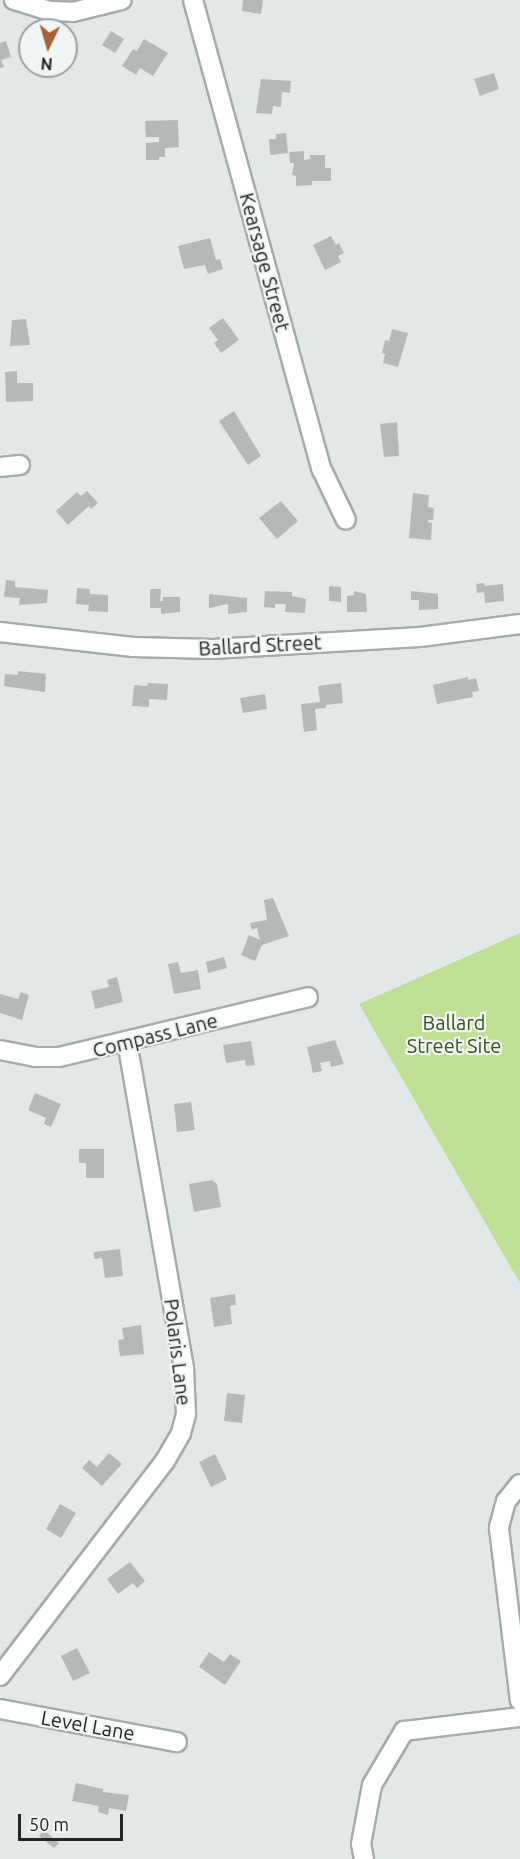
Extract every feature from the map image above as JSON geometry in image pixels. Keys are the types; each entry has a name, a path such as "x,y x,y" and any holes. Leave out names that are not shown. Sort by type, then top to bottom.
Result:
{"street":[{"path":"14,0 50,11 73,12 122,0"},
{"name":"Kearsage Street","path":"193,0 322,470 346,520"},
{"path":"0,467 20,465"},
{"name":"Ballard Street","path":"0,632 134,647 213,650 420,637 520,624"},
{"name":"Compass Lane","path":"0,1050 35,1057 59,1057 127,1043 308,998"},
{"name":"Polaris Lane","path":"0,1676 165,1461 181,1433 186,1414 184,1368 127,1043"},
{"path":"520,1484 506,1501 499,1528 520,1701"},
{"name":"Level Lane","path":"0,1709 177,1742"},
{"path":"364,1859 361,1844 372,1785 404,1731 520,1717"}],"green space":[{"name":"Ballard Street Site","path":"520,933 520,1283 359,1004"}],"building":[{"path":"243,0 263,0 261,14 242,11"},
{"path":"111,31 124,39 115,53 102,45"},
{"path":"144,39 168,53 153,76 140,68 136,75 122,66 133,49 137,51"},
{"path":"6,41 11,57 1,60 4,67 0,68 0,43"},
{"path":"494,73 499,89 480,96 474,79"},
{"path":"261,79 291,81 290,93 282,92 281,107 273,106 272,114 256,113"},
{"path":"178,120 179,147 165,148 165,157 159,157 159,160 146,160 146,143 159,142 159,137 146,137 145,121"},
{"path":"286,133 288,153 270,155 269,139 276,139 276,134"},
{"path":"304,151 304,160 310,159 310,155 325,155 325,168 331,168 331,181 312,181 312,185 296,186 296,176 292,175 294,163 290,163 289,152"},
{"path":"331,236 336,245 339,243 344,253 338,256 341,262 325,270 313,245"},
{"path":"210,238 216,260 220,259 223,269 208,274 205,265 184,269 178,246"},
{"path":"223,318 239,340 221,353 214,343 218,340 209,328"},
{"path":"26,319 30,345 10,346 12,320"},
{"path":"392,329 408,333 398,367 383,363 385,354 382,353 385,340 389,341"},
{"path":"17,371 17,383 33,383 33,401 6,402 5,372"},
{"path":"234,411 261,456 248,465 219,421"},
{"path":"397,422 399,456 384,457 380,424"},
{"path":"87,491 98,503 91,509 89,506 68,525 56,511 77,492 81,496"},
{"path":"413,493 429,495 428,507 434,508 433,520 428,520 432,523 431,540 409,538"},
{"path":"281,501 298,521 277,539 259,518"},
{"path":"6,580 15,581 15,587 48,590 47,603 19,605 20,598 4,597"},
{"path":"484,583 485,586 503,584 504,601 485,603 484,592 477,593 476,584"},
{"path":"329,586 341,587 341,602 329,601"},
{"path":"77,588 90,589 90,594 108,595 108,612 88,611 89,605 76,604"},
{"path":"150,589 161,589 160,601 163,601 163,597 180,597 180,612 161,614 161,608 150,608"},
{"path":"265,591 292,592 292,596 306,599 305,613 285,612 286,604 275,604 275,608 264,607"},
{"path":"354,591 366,594 367,612 347,612 347,596 354,595"},
{"path":"411,591 438,594 438,609 419,610 419,600 411,600"},
{"path":"209,594 247,598 247,612 228,614 228,604 209,608"},
{"path":"18,671 46,674 45,692 4,686 5,674 18,675"},
{"path":"468,677 468,680 476,678 479,691 472,692 473,697 437,704 433,685"},
{"path":"148,683 168,684 167,700 149,699 149,707 132,706 134,685 147,686"},
{"path":"341,683 343,703 315,709 317,730 304,732 301,704 320,702 318,686"},
{"path":"265,694 267,709 243,713 240,698"},
{"path":"273,898 289,936 262,945 255,961 241,955 249,935 260,940 257,928 252,930 250,923 267,920 264,900"},
{"path":"224,957 227,968 208,973 206,962"},
{"path":"178,962 181,973 198,970 201,989 174,994 168,964"},
{"path":"117,977 123,1002 95,1009 91,991 109,987 107,980"},
{"path":"21,992 29,995 22,1020 0,1013 0,994 18,999"},
{"path":"335,1040 344,1064 331,1067 330,1061 320,1063 322,1071 313,1073 307,1047"},
{"path":"251,1041 255,1065 246,1066 245,1060 226,1063 223,1045"},
{"path":"35,1093 61,1104 51,1127 44,1124 46,1118 28,1110"},
{"path":"191,1102 195,1130 177,1132 174,1104"},
{"path":"79,1149 104,1149 104,1178 86,1178 86,1163 79,1163"},
{"path":"212,1180 217,1184 221,1207 194,1212 189,1184"},
{"path":"120,1249 123,1276 105,1278 102,1258 94,1259 94,1252"},
{"path":"235,1294 236,1305 230,1306 232,1324 214,1327 210,1298"},
{"path":"141,1325 144,1354 120,1356 118,1340 124,1339 122,1328"},
{"path":"227,1393 245,1395 242,1423 224,1421"},
{"path":"109,1453 122,1464 102,1486 82,1468 89,1460 97,1467"},
{"path":"215,1454 227,1479 211,1487 199,1462"},
{"path":"60,1504 76,1513 61,1538 46,1529"},
{"path":"130,1562 145,1581 137,1588 133,1583 118,1594 107,1579"},
{"path":"77,1648 90,1673 73,1681 61,1656"},
{"path":"209,1652 224,1662 230,1654 241,1661 225,1685 199,1667"},
{"path":"76,1783 103,1789 103,1792 129,1795 126,1811 109,1808 108,1815 98,1812 99,1806 72,1801"},
{"path":"44,1830 59,1843 54,1848 39,1836"}]}
